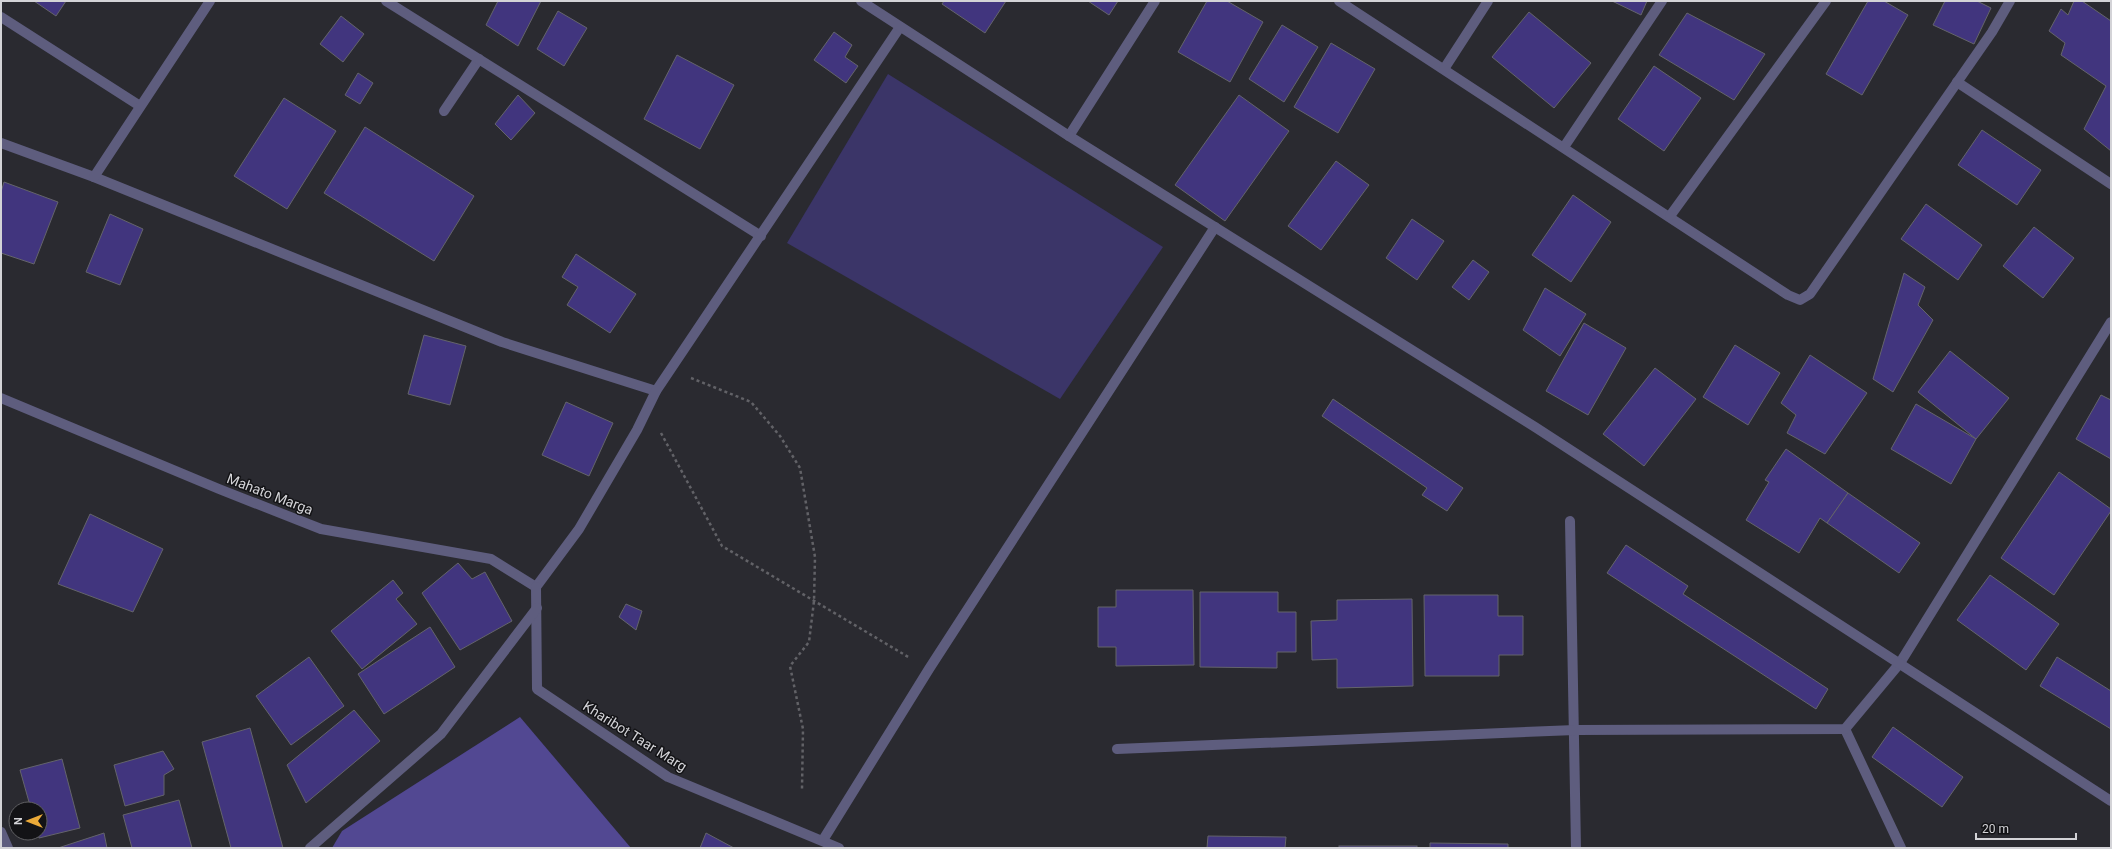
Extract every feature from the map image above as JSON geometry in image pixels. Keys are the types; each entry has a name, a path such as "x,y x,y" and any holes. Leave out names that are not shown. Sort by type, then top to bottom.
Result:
{"street":[{"path":"94,178 210,1"},
{"path":"386,1 761,236"},
{"path":"861,1 1069,136 1536,427 2111,801"},
{"path":"1069,136 1155,1"},
{"path":"1339,1 1670,216 1788,295 1800,300 1810,294 1992,32 2010,1"},
{"path":"1444,69 1488,1"},
{"path":"1564,147 1662,1"},
{"path":"1670,216 1826,1"},
{"path":"1,17 140,106"},
{"path":"536,587 579,529 648,409 656,391 900,27"},
{"path":"444,111 479,59"},
{"path":"1957,82 2111,184"},
{"path":"1,143 94,178 502,342 656,391"},
{"path":"822,840 930,669 1215,227"},
{"path":"1117,749 1575,730 1844,729 1900,663 2111,322"},
{"name":"Mahato Marga","path":"1,398 219,489 321,529 491,559 536,587"},
{"path":"1570,521 1576,848"},
{"name":"Kharibot Taar Marg","path":"536,587 537,688 668,777 839,848"},
{"path":"310,848 441,734 537,608"},
{"path":"1844,729 1901,848"},
{"path":"1,832 8,848"}],"path":[{"path":"671,370 751,402 780,436 800,468 815,557 814,601 809,642 790,666 803,729 802,789"},
{"path":"648,409 722,546 930,669"}],"shaded area":[{"path":"888,74 1163,247 1060,399 787,243"},
{"path":"520,717 631,848 332,848 342,831"}],"building":[{"path":"34,1 66,1 56,16"},
{"path":"498,1 541,1 518,46 486,25"},
{"path":"944,1 1006,1 985,33 942,4"},
{"path":"1088,1 1118,1 1109,15"},
{"path":"1207,1 1227,1 1263,22 1230,82 1178,52"},
{"path":"1612,1 1647,1 1641,15"},
{"path":"1868,1 1884,1 1908,15 1862,95 1826,74"},
{"path":"1945,1 1977,1 1991,8 1974,44 1933,25"},
{"path":"2074,1 2082,1 2111,21 2111,151 2084,129 2106,86 2061,55 2065,43 2049,31 2061,9 2068,15"},
{"path":"558,11 587,28 564,66 537,49"},
{"path":"1529,12 1591,63 1554,108 1492,57"},
{"path":"1687,13 1765,54 1734,100 1659,55"},
{"path":"341,16 364,34 343,62 320,44"},
{"path":"1282,25 1318,47 1284,102 1249,79"},
{"path":"834,32 852,45 845,57 858,66 846,83 814,60"},
{"path":"1331,43 1375,69 1338,133 1294,107"},
{"path":"677,55 734,85 700,149 644,119"},
{"path":"1654,66 1701,98 1664,151 1618,119"},
{"path":"358,73 373,83 360,104 345,95"},
{"path":"518,95 535,113 511,140 495,124"},
{"path":"1239,95 1289,131 1225,221 1175,185"},
{"path":"284,98 336,131 287,209 234,176"},
{"path":"365,127 474,196 434,261 324,193"},
{"path":"1982,130 2041,170 2017,205 1958,165"},
{"path":"1336,161 1369,185 1321,250 1288,226"},
{"path":"4,182 58,202 34,264 1,253 1,192"},
{"path":"1573,195 1611,222 1571,282 1532,255"},
{"path":"1926,204 1982,245 1958,280 1901,239"},
{"path":"110,214 143,229 120,285 86,272"},
{"path":"1412,219 1444,241 1417,280 1386,258"},
{"path":"2034,227 2074,258 2043,298 2003,266"},
{"path":"576,254 636,294 610,333 567,305 578,287 562,277"},
{"path":"1473,260 1489,272 1469,300 1452,287"},
{"path":"1904,273 1925,287 1918,305 1933,320 1893,392 1873,379"},
{"path":"1545,288 1586,314 1560,356 1523,330"},
{"path":"1584,323 1626,348 1588,415 1546,391"},
{"path":"424,335 466,346 450,405 408,394"},
{"path":"1735,345 1780,373 1748,425 1703,397"},
{"path":"1950,351 2009,398 1976,439 1918,392"},
{"path":"1810,355 1867,393 1825,454 1787,433 1796,415 1781,403"},
{"path":"1655,368 1696,399 1644,466 1603,434"},
{"path":"2101,395 2111,400 2111,459 2076,439"},
{"path":"1333,399 1463,488 1447,511 1422,495 1427,488 1322,416"},
{"path":"566,402 613,423 589,476 542,455"},
{"path":"1916,404 1976,439 1951,484 1891,449"},
{"path":"1786,449 1848,493 1827,523 1820,518 1799,553 1746,520 1769,482 1765,480"},
{"path":"2059,472 2111,509 2111,511 2054,595 2001,558"},
{"path":"1848,493 1920,543 1899,573 1827,523"},
{"path":"90,514 163,549 133,612 58,584"},
{"path":"1626,545 1688,586 1683,594 1828,689 1816,709 1607,573"},
{"path":"458,563 472,579 485,572 512,621 460,650 422,593"},
{"path":"1990,575 2059,624 2026,670 1957,620"},
{"path":"393,580 403,593 396,599 417,624 362,669 331,631"},
{"path":"1116,590 1193,590 1194,665 1116,666 1116,647 1098,647 1098,607 1116,607"},
{"path":"1200,592 1278,592 1278,612 1296,612 1296,652 1277,652 1277,668 1200,667"},
{"path":"1424,595 1498,595 1498,616 1523,616 1523,655 1499,655 1499,676 1425,676"},
{"path":"1412,599 1413,686 1337,688 1337,659 1312,660 1311,621 1337,620 1337,600"},
{"path":"626,604 642,611 636,630 619,617"},
{"path":"430,627 455,667 384,714 358,674"},
{"path":"309,657 344,706 291,745 256,696"},
{"path":"2057,657 2111,691 2111,729 2040,686"},
{"path":"354,710 380,741 306,803 287,765"},
{"path":"1893,727 1963,777 1942,807 1872,757"},
{"path":"250,728 283,848 231,848 202,742"},
{"path":"163,751 174,769 164,775 164,795 125,806 114,765"},
{"path":"62,759 80,828 48,836 48,801 29,801 20,770"},
{"path":"179,800 192,848 132,848 123,815"},
{"path":"104,833 107,848 58,848"},
{"path":"706,833 734,848 700,848"},
{"path":"1208,836 1286,837 1285,848 1207,848"},
{"path":"1430,843 1508,844 1508,848 1430,848"},
{"path":"1339,846 1417,846 1417,848 1339,848"}]}
